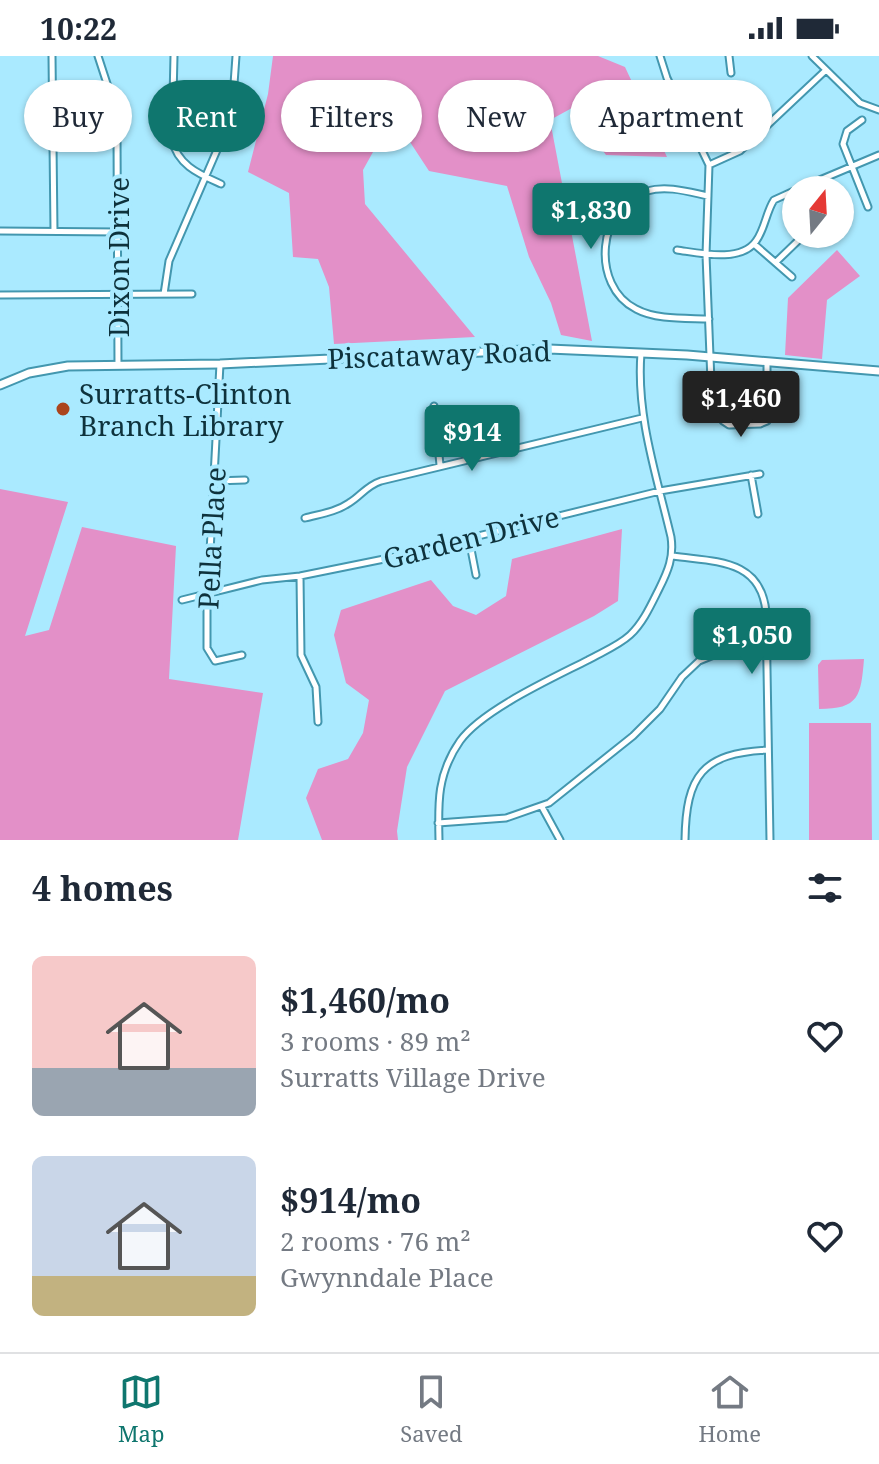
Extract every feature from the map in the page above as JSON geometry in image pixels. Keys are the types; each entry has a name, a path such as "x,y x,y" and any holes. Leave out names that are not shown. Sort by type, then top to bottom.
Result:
{"main road":[{"name":"Piscataway Road","path":"0,385 45,369 549,349 641,352 879,371"}],"street":[{"path":"52,56 54,231"},
{"name":"Dixon Drive","path":"98,56 115,113 120,295 118,365"},
{"path":"174,56 173,144 183,162 221,184"},
{"path":"164,294 169,261 227,127 236,56"},
{"path":"660,56 667,78 709,165 706,255 712,407 729,425 767,421 767,361"},
{"path":"729,56 731,73"},
{"path":"812,56 860,103 879,110"},
{"path":"709,165 727,159 745,147 826,70"},
{"path":"862,120 844,136 843,144 868,207"},
{"path":"830,176 879,155"},
{"path":"708,196 658,189 634,196 613,220 607,236 605,259 609,281 635,309 650,314 709,319"},
{"path":"677,250 706,255 740,252 754,244 771,204 782,196"},
{"path":"0,231 118,232"},
{"path":"754,244 792,277"},
{"path":"776,262 790,248"},
{"path":"0,295 192,294"},
{"path":"439,840 437,806 442,781 452,754 466,733 499,708 632,633 649,609 673,556 642,418 639,387 641,352"},
{"name":"Pella Place","path":"220,364 207,648 215,661 242,655"},
{"path":"434,406 440,465"},
{"path":"305,518 344,507 371,484 642,418"},
{"path":"217,432 252,432"},
{"name":"Garden Drive","path":"182,600 272,578 300,576 469,539 660,491 760,474"},
{"path":"751,475 758,514"},
{"path":"214,481 245,480"},
{"path":"469,539 476,575"},
{"path":"673,556 729,564 750,576 765,604 770,840"},
{"path":"300,576 301,655 316,687 318,722"},
{"path":"438,823 506,818 542,807 563,794 633,736 660,709 682,677 699,661 722,650 766,646"},
{"path":"685,840 684,814 689,796 704,770 725,756 768,750"},
{"path":"542,807 560,840"}],"shaded area":[{"path":"273,56 598,56 625,67 631,80 570,80 570,109 554,118 554,80 438,80 438,152 554,152 554,141 592,341 561,335 551,303 529,257 507,186 429,171 417,152 422,152 422,80 281,80 281,152 373,152 363,170 365,204 475,337 334,344 329,287 318,259 293,257 289,193 248,172 253,152 265,152"},
{"path":"604,152 665,152 667,157 606,155"},
{"path":"837,250 860,276 827,300 822,359 785,355 788,298"},
{"path":"0,489 68,502 25,636 49,630 82,527 176,546 169,679 263,693 238,840 0,840"},
{"path":"622,529 618,601 445,691 407,767 398,840 322,840 306,798 318,769 348,759 363,733 369,700 346,683 334,635 341,610 431,580 453,606 476,615 506,596 512,559"},
{"path":"864,659 855,698 842,706 819,709 818,665 822,660"},
{"path":"809,723 871,723 872,840 809,840"}],"place":[{"name":"Surratts-Clinton Branch Library","path":"63,409"}]}
